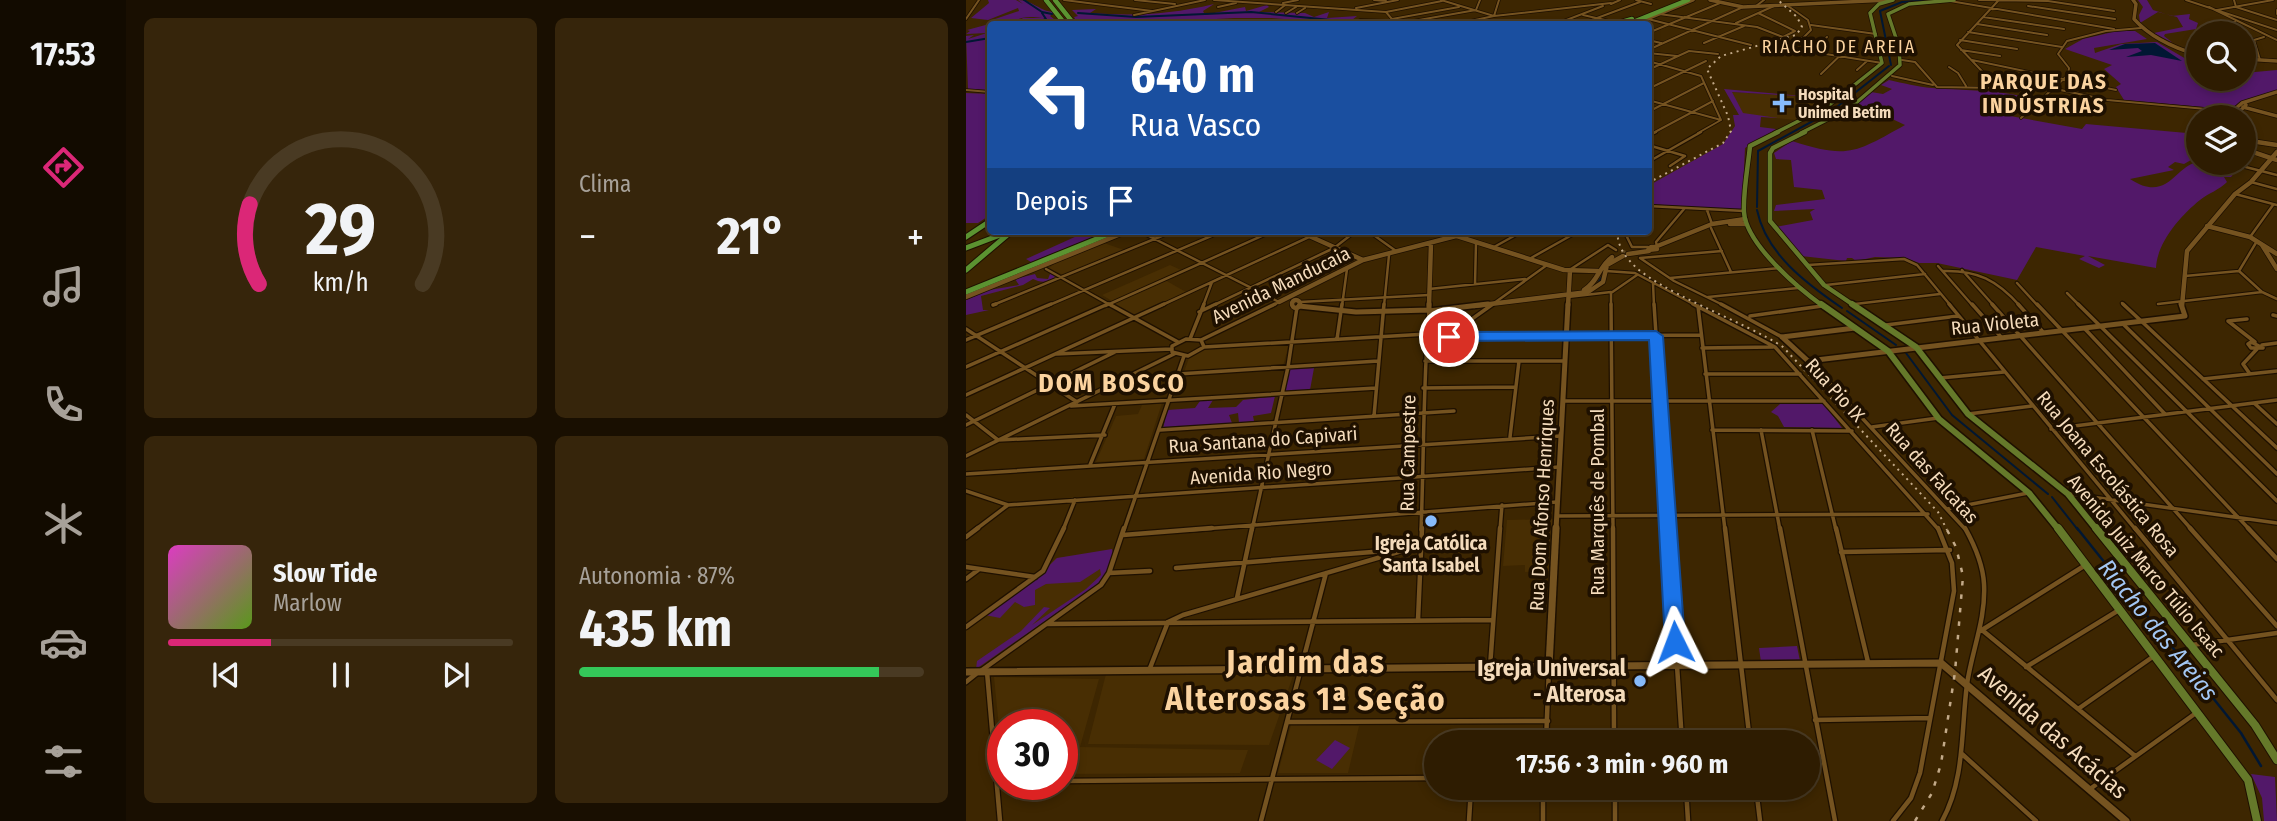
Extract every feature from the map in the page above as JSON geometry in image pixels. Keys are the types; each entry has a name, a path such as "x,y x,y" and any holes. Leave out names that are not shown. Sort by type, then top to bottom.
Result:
{"highway":[{"path":"1046,0 1063,21"},
{"path":"1055,0 1072,21"},
{"path":"1629,21 1648,16 1678,0"},
{"path":"1636,21 1691,0"},
{"path":"966,237 987,223"},
{"path":"966,248 998,235"},
{"path":"966,270 1006,235"},
{"path":"966,294 1108,235"}],"main road":[{"path":"1893,0 1879,4 1870,13 1882,63 1828,106 1750,146 1745,222 1798,288 1888,351 1938,418 2029,493 2199,711 2248,780 2257,821"},
{"path":"1902,60 1888,12 1907,4 1952,0"},
{"name":"Avenida Juiz Marco Túlio Isaac","path":"1902,60 1900,65 1850,108 1773,148 1770,153 1770,220 1824,285 1916,346 1968,414 2067,494 2255,725 2277,760"},
{"path":"2256,142 2277,145"},
{"path":"966,294 1118,235"},
{"path":"2249,237 2259,242 2277,269"}],"street":[{"path":"966,19 979,0"},
{"path":"1065,1 1071,0"},
{"path":"1135,0 1181,5"},
{"path":"1134,15 1205,0"},
{"path":"1214,0 1386,12 1443,0 1494,16"},
{"path":"1278,4 1298,0"},
{"path":"1374,0 1392,1"},
{"path":"1350,9 1398,0"},
{"path":"1476,10 1480,0"},
{"path":"1494,16 1499,0"},
{"path":"1565,21 1620,0"},
{"path":"1640,21 1691,0"},
{"path":"1710,0 1743,7 1783,3 1893,0"},
{"path":"1756,6 1764,0"},
{"path":"1952,0 2116,30"},
{"path":"1979,0 2060,3 2114,11"},
{"path":"1892,76 1936,86 1998,88 1957,45 1999,0"},
{"path":"2133,0 2136,4 2134,19 2141,28 2186,50"},
{"path":"2186,0 2277,30"},
{"path":"2206,0 2207,6"},
{"path":"2234,0 2236,7"},
{"path":"2216,10 2273,0"},
{"path":"1065,1 1152,11"},
{"path":"1218,7 1239,1"},
{"path":"1589,21 1638,1 1651,4"},
{"path":"1873,2 1879,4"},
{"path":"1652,31 1720,3"},
{"path":"1783,3 1811,25 1876,34"},
{"path":"2050,18 2060,3"},
{"path":"966,4 975,8"},
{"path":"1470,21 1494,16 1611,4"},
{"path":"1734,24 1776,4"},
{"path":"1276,12 1286,5"},
{"path":"1286,13 1298,6"},
{"path":"1297,13 1306,6"},
{"path":"1399,21 1461,6"},
{"path":"2028,6 2115,19"},
{"path":"2207,6 2233,21"},
{"path":"1652,50 1743,7"},
{"path":"2236,7 2277,20"},
{"path":"1402,21 1476,10"},
{"path":"1386,12 1394,21"},
{"path":"1659,14 1745,25 1786,37 1794,30 1758,13"},
{"path":"1582,15 1608,21"},
{"path":"1648,16 1668,24 1751,45"},
{"path":"1983,16 2064,29"},
{"path":"1360,20 1378,21"},
{"path":"1975,24 2047,34"},
{"path":"1704,43 1745,25"},
{"path":"1811,25 1808,34 1782,47 1882,63"},
{"path":"2021,118 2063,79 2069,68 2058,54 2062,47 2075,38 2141,28"},
{"path":"1968,32 2062,47"},
{"path":"2256,32 2277,40"},
{"path":"1811,52 1827,37"},
{"path":"2260,60 2254,40 2266,37"},
{"path":"1960,40 2017,49"},
{"path":"1652,41 1663,43"},
{"path":"1821,74 1835,56 1854,42"},
{"path":"1961,50 2000,56"},
{"path":"1652,68 1689,51 1718,54"},
{"path":"1652,53 1679,56"},
{"path":"1902,60 1915,62 1936,86"},
{"path":"1972,60 2116,90"},
{"path":"2256,60 2277,61"},
{"path":"1652,87 1706,61"},
{"path":"1857,70 1867,61"},
{"path":"1652,62 1701,76 1721,120"},
{"path":"1949,67 1958,74 1966,87"},
{"path":"1986,74 2107,100 2186,107"},
{"path":"1652,110 1704,83"},
{"path":"966,90 987,92"},
{"path":"2247,105 2277,93"},
{"path":"1652,101 1721,120"},
{"path":"1652,133 1713,102"},
{"path":"2256,112 2277,116"},
{"path":"1652,160 1721,120"},
{"path":"1652,146 1685,156 1670,166"},
{"path":"2180,301 2187,251 2235,194 2262,171 2277,152"},
{"path":"2256,154 2277,160"},
{"path":"2256,170 2277,175"},
{"path":"2251,182 2277,189"},
{"path":"2207,226 2249,237 2275,204 2235,194"},
{"path":"1652,206 1744,211"},
{"path":"1640,258 1652,248 1684,209"},
{"path":"1707,209 1711,226 1731,272"},
{"path":"1147,235 1280,302 1341,311 1385,312 1490,306 1569,295 1590,288 1612,260 1625,254 1652,248 1711,226 1745,222"},
{"path":"993,305 1164,235"},
{"path":"966,340 1214,235"},
{"path":"966,368 1264,235"},
{"path":"1199,312 1334,248 1351,235"},
{"path":"1373,235 1398,253"},
{"path":"1453,235 1548,265 1570,270 1601,271"},
{"path":"1492,248 1516,235"},
{"path":"1529,260 1572,235"},
{"path":"1626,235 1632,247 1652,248"},
{"path":"966,395 1308,236 1363,260"},
{"name":"Avenida Manducaia","path":"1201,340 1363,260 1456,236"},
{"path":"2239,271 2259,242 2277,254"},
{"name":"Rua Campestre","path":"1418,621 1426,412 1423,388 1431,243"},
{"path":"1475,284 1476,243"},
{"path":"1570,270 1608,245 1616,250"},
{"path":"1640,258 1722,251"},
{"path":"1374,416 1389,255"},
{"name":"Rua das Falcatas","path":"1640,258 1668,278 1748,316 1782,337 1808,360 1963,524 1980,556 1984,590 1982,630 1967,682 1961,753 1946,819"},
{"name":"Rua Joana Escolástica Rosa","path":"1806,265 1874,259 1904,259 1917,265 2277,700"},
{"path":"1426,352 1548,265"},
{"path":"1938,266 2001,337"},
{"path":"1336,339 1347,268"},
{"path":"1668,278 1780,268"},
{"path":"1046,269 1178,342"},
{"name":"Rua Dom Afonso Henriques","path":"1547,730 1570,270"},
{"path":"1943,271 1962,270 1993,278 2043,332"},
{"path":"1962,270 2277,626"},
{"path":"1597,292 1603,282 1601,271"},
{"name":"Rua Pio IX","path":"1601,271 1637,275 1775,347 1928,514 1950,550 1954,567 1954,591 1920,779 1910,801 1894,821"},
{"path":"2183,276 2239,271 2262,292 2277,299"},
{"path":"1824,285 1925,274"},
{"path":"1429,310 1613,291 1637,275"},
{"path":"1299,305 1386,298 1527,279"},
{"path":"1190,339 1212,282"},
{"path":"1653,283 1681,730"},
{"path":"2017,283 2277,559"},
{"path":"1706,297 1798,288"},
{"name":"Rua Marquês de Pombal","path":"1613,291 1614,730"},
{"path":"2158,303 2262,292"},
{"path":"2067,293 2277,501"},
{"path":"1852,304 1940,295"},
{"name":"Rua Violeta","path":"1808,360 2185,316 2180,301"},
{"path":"2122,303 2277,448"},
{"path":"1237,598 1288,368 1299,305"},
{"path":"1698,306 1707,401 1724,515 1749,730"},
{"path":"1748,316 1822,306"},
{"path":"1884,326 1958,316"},
{"path":"2247,319 2228,321 2255,342 2262,345 2277,343"},
{"path":"2122,324 2277,474"},
{"path":"2083,327 2165,414"},
{"path":"1782,337 1854,328"},
{"path":"966,329 1077,402"},
{"path":"966,456 1174,354 1184,356 1196,353 1204,347 1427,334"},
{"path":"1449,337 1700,335"},
{"path":"1054,354 1171,349 1178,342 1190,339 1201,340 1204,347"},
{"path":"2255,342 2248,344 2256,349 2262,349 2262,345"},
{"path":"1702,348 1775,347"},
{"path":"1171,349 1174,354"},
{"path":"2250,374 2243,364 2256,349"},
{"path":"966,425 1115,352"},
{"path":"966,682 1101,585 1109,573 1123,536 1184,356"},
{"path":"1178,374 1378,361"},
{"path":"1425,361 1564,361"},
{"path":"1510,437 1519,361"},
{"path":"2203,379 2277,371"},
{"path":"1939,378 2004,372"},
{"path":"1705,374 1800,374"},
{"path":"1423,388 1516,387"},
{"path":"1070,406 1376,388"},
{"path":"1564,401 1825,401"},
{"path":"2052,429 2276,401"},
{"path":"2254,403 2277,424"},
{"path":"1090,466 1105,435 1115,404"},
{"path":"1968,414 2032,406"},
{"path":"1160,430 1454,411"},
{"path":"966,415 998,440 1105,435"},
{"path":"1872,428 1938,418"},
{"path":"1712,430 1852,431"},
{"path":"1761,430 1835,821"},
{"path":"1812,430 1869,664"},
{"name":"Rua Santana do Capivari","path":"966,474 1562,435"},
{"name":"Avenida Rio Negro","path":"966,491 1008,505 1560,467"},
{"path":"1947,509 2029,493"},
{"path":"2067,494 2277,523"},
{"path":"966,627 1037,577 1053,555 1076,500"},
{"path":"1123,536 1253,523 1558,502"},
{"path":"966,537 1008,505"},
{"path":"1490,667 1502,505"},
{"path":"1557,516 1928,514"},
{"path":"1149,670 1168,622 1237,598 1421,547"},
{"path":"1175,568 1405,550"},
{"path":"1841,552 1950,550"},
{"path":"2086,565 1982,630 2133,755"},
{"path":"966,567 1037,577"},
{"path":"966,579 980,569"},
{"path":"1109,573 1150,571"},
{"path":"1261,821 1326,573"},
{"path":"2026,667 2120,609"},
{"path":"1048,624 1493,620"},
{"path":"2190,646 2277,633"},
{"path":"2078,709 2155,655"},
{"path":"966,672 1941,663"},
{"name":"Avenida das Acácias","path":"1941,663 1967,682 2126,821"},
{"path":"983,672 989,709"},
{"path":"2090,789 2133,755 2199,711"},
{"path":"1815,720 1930,718"},
{"path":"1288,722 1548,721"},
{"path":"1961,753 2036,821"},
{"path":"1078,781 1424,778"},
{"path":"1000,800 1000,821"},
{"path":"1469,821 1470,800"},
{"path":"1543,800 1543,821"},
{"path":"1615,800 1615,821"},
{"path":"1687,800 1688,821"},
{"path":"1757,800 1760,821"}],"shaded area":[{"path":"988,0 1016,0 1023,4 1018,0 1055,12 1050,16 1054,19 1051,21 1018,21 1021,18 1016,21 989,21 1019,11 1018,8 988,20 971,18 989,3"},
{"path":"2138,0 2147,0 2153,10 2166,14 2158,12 2140,23 2139,15 2143,7"},
{"path":"1214,4 1203,11 1205,15 1245,7 1246,11 1267,5 1269,7 1259,12 1305,13 1314,17 1329,12 1327,18 1357,16 1351,21 1216,18 1274,21 1076,21 1074,17 1078,16 1072,10 1096,9 1090,13 1105,14 1151,14"},
{"path":"2190,14 2189,19 2194,21 2186,21 2186,31 2165,34 2173,43 2154,33 2183,27 2177,17 2173,16"},
{"path":"987,25 987,33 966,34 970,31 967,30"},
{"path":"2117,31 2135,31 2147,39 2094,48 2095,53 2121,44 2157,42 2186,59 2186,91 2256,91 2256,72 2277,70 2277,91 2237,105 2186,105 2124,100 2116,87 2121,84 2104,69 2112,65 2065,49 2083,39"},
{"path":"987,33 987,90 968,89 966,36 974,35 968,39"},
{"path":"1889,80 1927,87 2023,96 2036,100 2030,105 2011,101 1999,114 2082,129 2086,124 2186,133 2186,163 2175,162 2168,167 2174,170 2130,179 2143,186 2162,185 2186,167 2186,175 2233,175 2224,177 2227,182 2200,200 2178,222 2160,249 2156,268 2088,256 2105,265 2099,268 2079,259 2085,256 2036,247 2017,280 1937,263 1919,263 1906,258 1875,257 1856,261 1847,258 1846,261 1801,256 1776,227 1813,220 1810,212 1815,209 1774,211 1776,205 1825,199 1822,190 1794,187 1791,160 1776,159 1774,153 1792,141 1826,150 1851,150 1874,142 1905,125 1888,117 1842,116 1871,92 1883,94 1892,89 1881,85"},
{"path":"1724,89 1813,97 1732,92 1743,113 1778,118 1761,117 1760,127 1776,129 1745,148 1742,210 1652,204 1652,184 1723,144 1735,126 1733,115 1739,115"},
{"name":"Hospital Unimed Betim","path":"1729,92 1832,98 1823,107 1796,120 1743,115"},
{"path":"966,93 987,94 987,217 978,223 966,223"},
{"path":"1079,235 1098,235 1031,262 1026,259"},
{"path":"1104,243 1124,250 1063,275 1049,268 1059,260"},
{"path":"1170,265 1181,270 1112,301 1102,295"},
{"path":"1035,274 1037,278 1048,279 1050,274 1056,275 1048,281 1033,279 1023,285 981,296 983,310 989,310 966,315 966,300 989,290 1019,285 1015,279"},
{"path":"1165,280 1186,292 1132,317 1110,304"},
{"path":"1289,344 1283,366 1184,372 1189,358 1206,349"},
{"path":"1314,368 1310,390 1284,392 1289,369"},
{"path":"1275,396 1271,413 1253,416 1254,421 1239,423 1238,413 1229,415 1232,423 1163,429 1167,410 1195,408 1200,401 1213,400 1208,408 1236,407 1243,400"},
{"path":"1162,403 1144,459 1096,462 1116,416 1138,414 1142,405"},
{"path":"1823,403 1842,428 1784,427 1778,416 1771,412 1780,404"},
{"path":"1554,519 1552,571 1525,572 1525,565 1503,566 1507,520"},
{"path":"1112,549 1111,563 1098,584 976,669 977,661 1021,631 1044,607 1050,608 1032,625 1086,589 1101,575 1100,569 1080,582 1046,584 1035,590 1035,605 1024,607 1015,602 1000,618 985,615 1029,585 1057,558"},
{"path":"1115,551 1108,573 1099,585 980,669 966,669 966,630 1030,583 1056,558"},
{"path":"1797,646 1800,661 1761,662 1759,648"},
{"path":"1294,673 1269,745 1088,744 1106,674"},
{"path":"994,677 1099,679 1080,747 1248,750 1240,773 1078,774 1078,709 997,709"},
{"path":"1291,725 1359,726 1348,773 1278,773"},
{"path":"1335,740 1350,748 1332,769 1316,760"},
{"path":"2251,774 2275,777 2277,821 2264,821 2262,798"}],"water":[{"path":"2155,43 2182,61 2151,55 2126,57 2142,51 2138,48 2109,50 2125,44"}],"waterway":[{"path":"1024,0 1042,12 1052,14"},
{"name":"Riacho das Areias","path":"1891,65 1880,11 1902,2 1934,0"},
{"path":"1078,13 1136,17 1251,12 1341,21"},
{"path":"1041,21 1046,19 1042,13"},
{"path":"966,42 987,38"},
{"name":"Riacho das Areias","path":"1757,207 1758,151 1833,110 1889,66"},
{"name":"Riacho das Areias","path":"1757,210 1769,241 1779,254 1802,278 1842,308"},
{"path":"1598,283 1602,277"},
{"name":"Riacho das Areias","path":"1847,311 1896,345"},
{"name":"Riacho das Areias","path":"1906,353 1952,415 2048,494"},
{"name":"Riacho das Areias","path":"2052,497 2078,530"},
{"name":"Riacho das Areias","path":"2077,528 2241,733 2261,766"}],"tunnel":[{"path":"1622,254 1626,252"}],"railway":[{"path":"1652,181 1723,143 1731,131 1728,116 1707,69 1721,56 1796,35 1802,27 1797,17 1778,0"},
{"path":"1618,235 1624,253 1641,272 1678,294 1783,347 1938,512 1946,528"},
{"path":"1915,821 1932,793 1941,764 1955,672 1963,576 1956,547 1946,528"}],"place":[{"name":"Hospital Unimed Betim","path":"1782,103"},
{"name":"Igreja Católica Santa Isabel","path":"1431,521"},
{"name":"Igreja Universal - Alterosa","path":"1640,681"}],"district":[{"name":"RIACHO DE AREIA","path":"1839,47"},
{"name":"PARQUE DAS INDÚSTRIAS","path":"2044,94"},
{"name":"DOM BOSCO","path":"1112,383"},
{"name":"Jardim das Alterosas 1ª Seção","path":"1306,680"}],"route":[{"path":"1449,337 1656,336 1675,642"}]}
